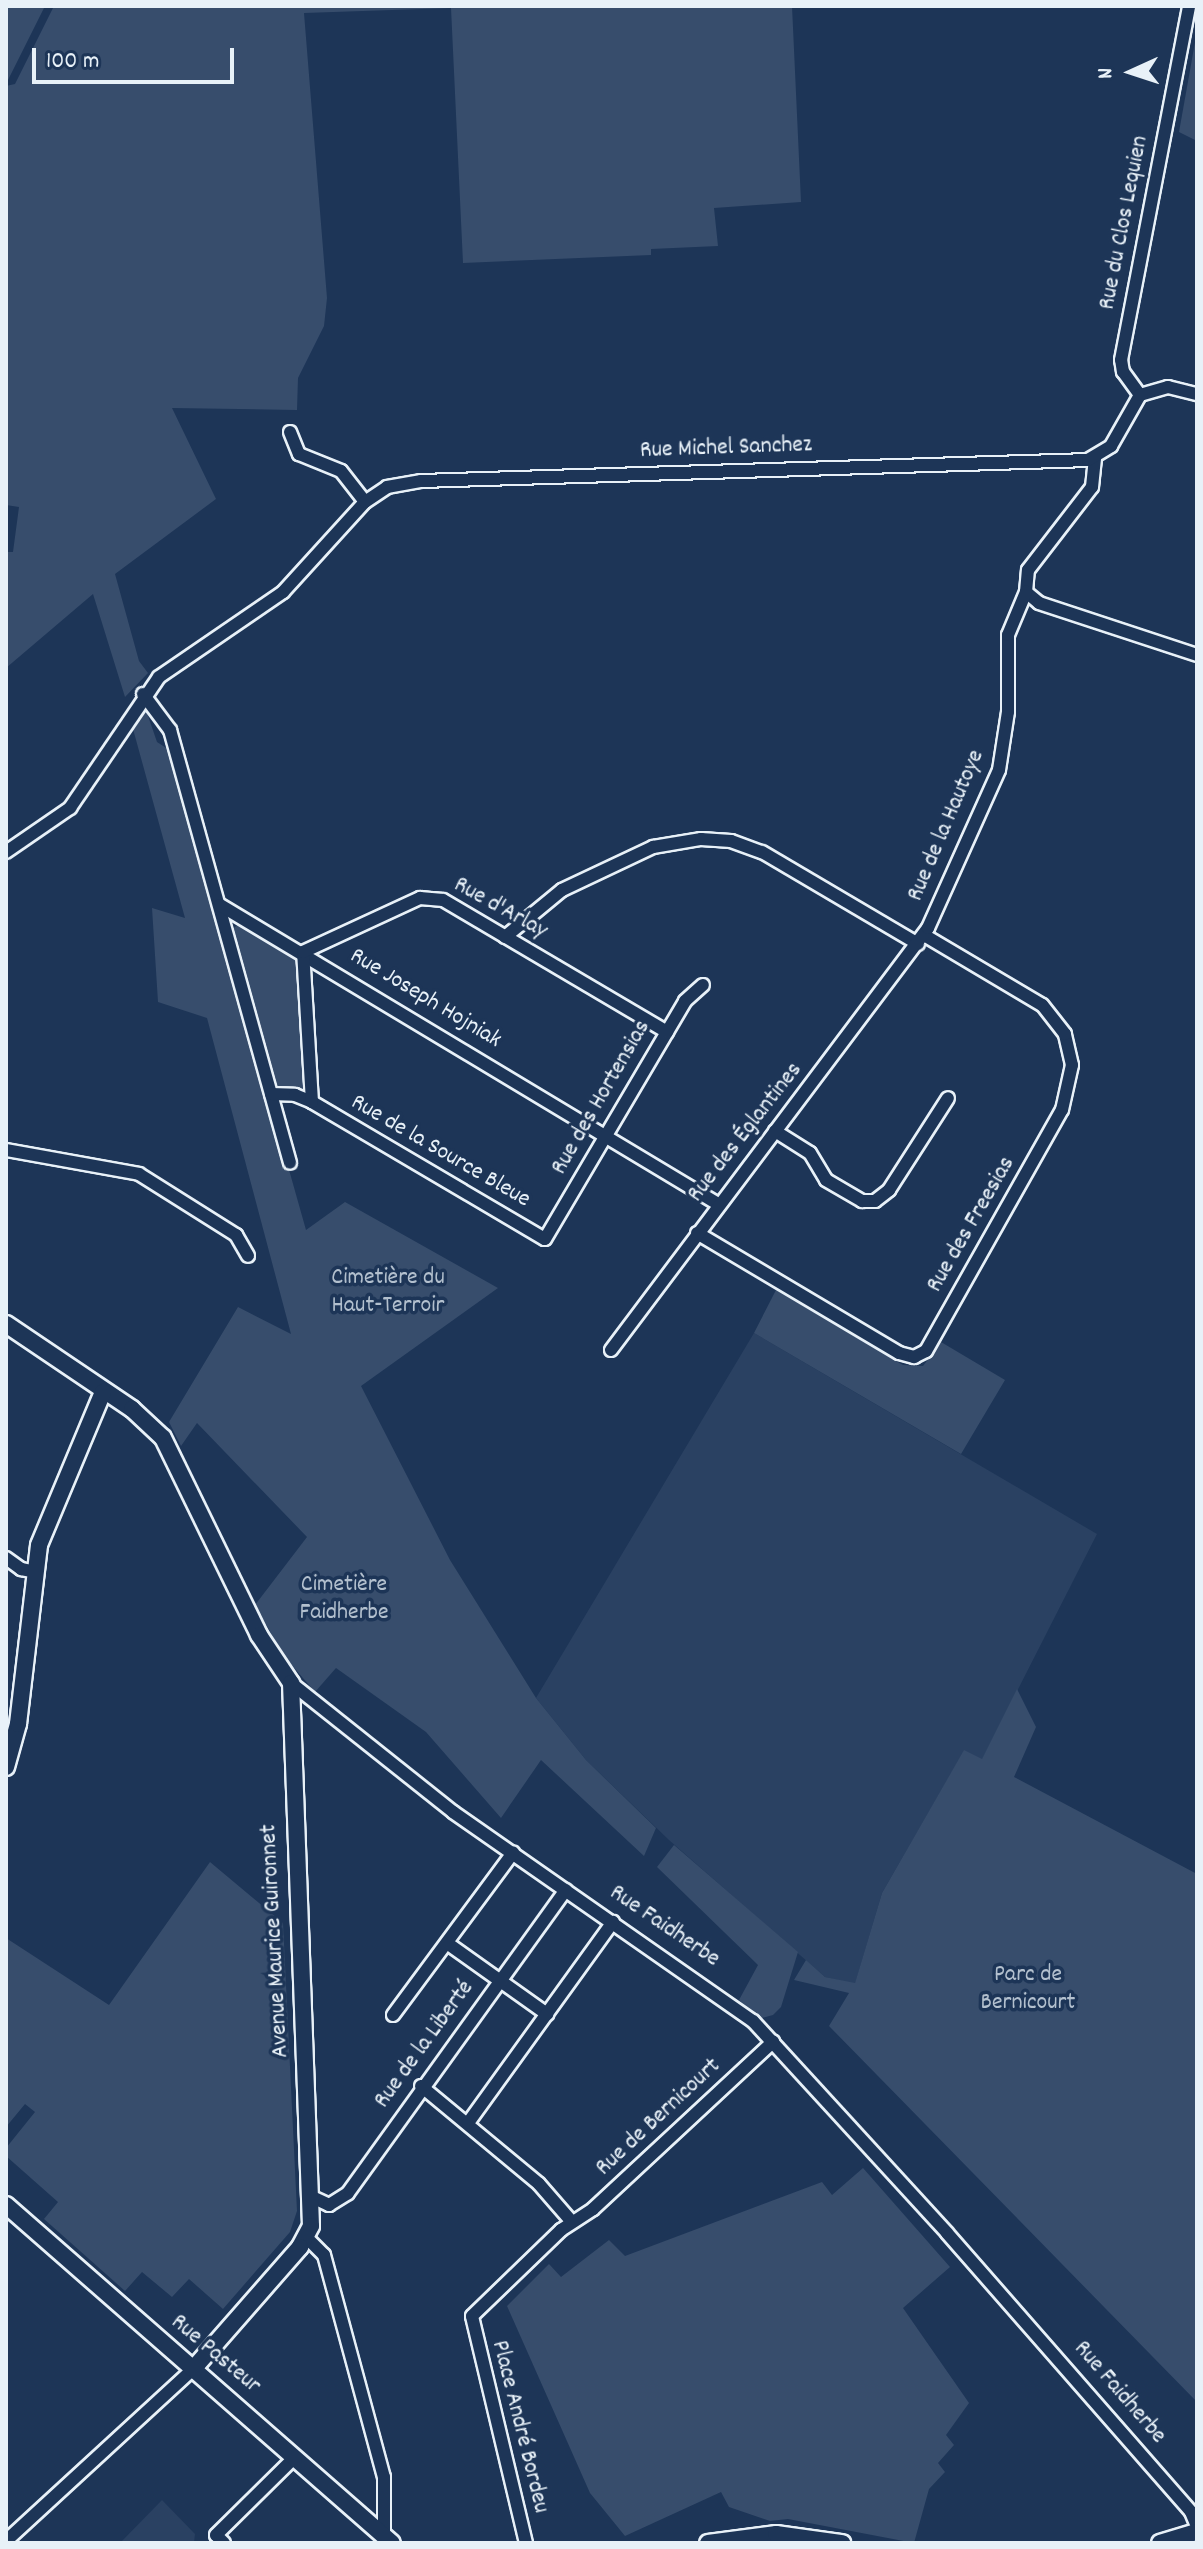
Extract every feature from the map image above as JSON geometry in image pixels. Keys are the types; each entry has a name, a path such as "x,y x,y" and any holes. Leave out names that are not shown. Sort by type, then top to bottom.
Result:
{"street":[{"name":"Rue du Clos Lequien","path":"1140,395 1123,372 1121,360 1189,6"},
{"path":"1095,458 1111,446 1140,395 1168,387 1197,394"},
{"path":"290,432 299,454 341,471 365,502"},
{"name":"Rue Michel Sanchez","path":"6,852 70,808 143,694 174,664 283,592 365,502 387,487 421,481 1095,458"},
{"name":"Rue de la Hautoye","path":"921,939 999,770 1008,712 1008,635 1026,592 1028,570 1092,487 1095,458"},
{"path":"1026,592 1039,603 1197,655"},
{"path":"143,694 170,730 290,1163"},
{"path":"505,937 556,892 642,851 701,839 731,841 762,852 921,939"},
{"name":"Rue d'Arlay","path":"303,952 427,897 443,900 667,1032"},
{"name":"Rue Joseph Hojniak","path":"220,905 303,952 718,1204"},
{"name":"Rue des Églantines","path":"611,1350 718,1204 921,939"},
{"name":"Rue des Freesias","path":"697,1233 899,1353 914,1357 926,1351 1062,1110 1072,1065 1065,1034 1042,1005 921,939"},
{"name":"Rue de la Source Bleue","path":"303,952 312,1102"},
{"name":"Rue des Hortensias","path":"545,1239 689,996 703,985"},
{"name":"Rue de la Source Bleue","path":"271,1094 295,1095 312,1102 545,1239"},
{"path":"775,1131 810,1153 826,1180 862,1201 875,1201 889,1190 948,1098"},
{"path":"6,1150 139,1174 236,1235 248,1256"},
{"name":"Rue Faidherbe","path":"6,1324 141,1416 168,1445 259,1635 291,1683 513,1853 727,1999 773,2042 1171,2489 1197,2526"},
{"path":"6,1767 18,1724 42,1537 103,1392"},
{"path":"6,1558 21,1569 36,1572"},
{"name":"Avenue Maurice Guironnet","path":"291,1683 312,2197 307,2238"},
{"path":"393,2015 513,1853"},
{"name":"Rue de la Liberté","path":"312,2197 329,2205 346,2196 421,2086 566,1890"},
{"path":"468,2123 613,1922"},
{"path":"447,1943 547,2014"},
{"name":"Rue de Bernicourt","path":"572,2222 593,2209 773,2042"},
{"path":"421,2086 548,2192 572,2222"},
{"name":"Rue Pasteur","path":"6,2205 195,2367 388,2540"},
{"name":"Place André Bordeu","path":"526,2543 471,2320 572,2222"},
{"path":"6,2541 195,2367 307,2238 323,2251 384,2477 388,2540"},
{"path":"224,2543 216,2535 295,2457"},
{"path":"1160,2543 1197,2532"},
{"path":"708,2543 776,2534 842,2543"}],"shaded area":[{"path":"754,1333 1097,1534 982,1760 964,1751 882,1893 855,1984 825,1977 669,1840 586,1760 536,1698"},
{"path":"162,2500 195,2534 194,2543 120,2543"}],"green space":[{"path":"6,6 45,6 6,84"},
{"path":"54,6 792,6 801,202 714,208 718,246 651,249 651,255 463,263 451,8 304,13 327,298 324,326 298,378 297,410 172,408 216,499 115,574 139,661 148,673 125,697 93,594 6,668 6,552 13,552 19,507 6,505 6,86 15,84"},
{"path":"1197,31 1197,141 1179,132"},
{"path":"146,710 157,742 171,751 306,1230 345,1202 498,1288 361,1386 450,1560 536,1698 586,1760 656,1828 644,1856 541,1760 501,1818 426,1732 336,1668 315,1692 284,1656 255,1605 307,1537 197,1423 181,1446 169,1422 238,1307 291,1334 207,1018 158,1002 152,908 185,918 133,729"},
{"path":"239,924 297,960 307,1094 275,1090 231,930"},
{"path":"776,1290 903,1365 923,1366 941,1342 1005,1380 961,1454 754,1333"},
{"name":"Parc de Bernicourt","path":"1017,1689 1036,1727 1014,1777 1197,1874 1197,2402 829,2026 849,1993 794,1980 806,1960 825,1977 855,1983 882,1893 964,1750 982,1759"},
{"path":"674,1845 798,1952 781,2007 773,2015 758,2019 739,2000 758,1965 657,1867"},
{"path":"210,1862 283,1923 297,2211 290,2232 223,2309 189,2279 172,2297 142,2272 125,2291 44,2219 58,2202 6,2156 6,2148 35,2112 25,2104 6,2127 6,1938 109,2005"},
{"path":"863,2168 950,2267 903,2308 969,2403 946,2435 954,2445 938,2463 945,2472 929,2489 914,2543 788,2519 770,2521 729,2507 721,2492 625,2536 590,2493 507,2306 549,2264 561,2277 609,2240 625,2256 822,2182 832,2195"}],"park label":[{"name":"Cimetière du Haut-Terroir","path":"388,1293"},
{"name":"Cimetière Faidherbe","path":"344,1600"}]}
